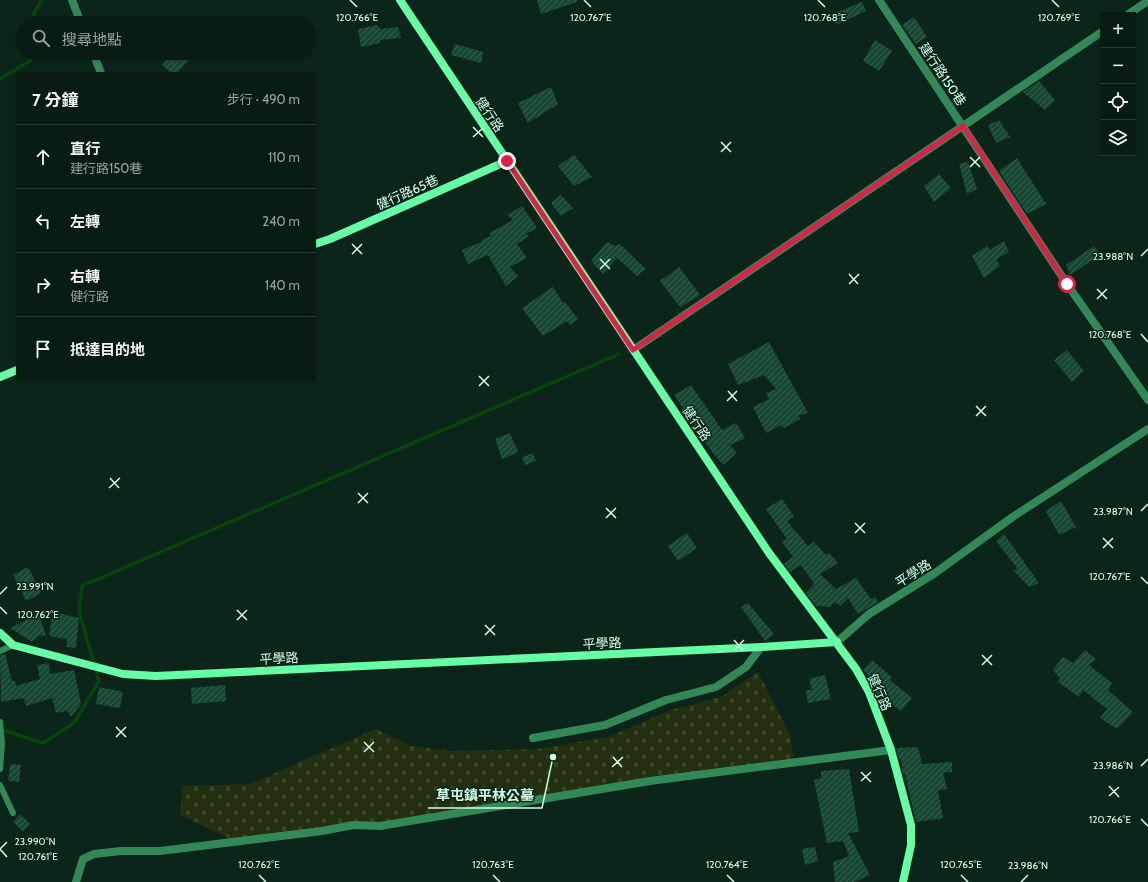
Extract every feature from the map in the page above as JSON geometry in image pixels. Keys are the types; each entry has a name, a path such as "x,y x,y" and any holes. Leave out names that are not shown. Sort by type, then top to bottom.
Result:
{"street":[{"path":"72,0 78,16"},
{"name":"健行路","path":"400,0 770,553 856,669 869,692 891,750 911,824 911,845 903,882"},
{"name":"建行路150巷","path":"879,0 1067,284 1148,400"},
{"path":"1132,12 1148,1"},
{"path":"633,350 1100,33"},
{"path":"96,60 101,72"},
{"name":"健行路65巷","path":"316,244 330,239 507,161"},
{"path":"0,377 16,370"},
{"name":"平學路","path":"0,633 13,645 124,674 156,676 761,648 836,642 869,614 935,573 1014,516 1148,429"},
{"path":"533,738 605,725 666,700 716,687 746,667 761,648"},
{"path":"76,882 83,859 94,854 126,850 160,850 322,831 353,825 380,826 650,781 891,750"}],"lane":[{"path":"0,651 13,645"},
{"path":"0,722 2,744 0,769"},
{"path":"0,784 14,813"}],"green space":[{"path":"758,672 790,735 794,762 492,807 380,830 349,826 237,842 180,815 183,786 250,784 376,729 410,746 450,751 539,749 608,737 671,710 721,697"}],"building":[{"path":"537,0 577,0 577,2 541,14"},
{"path":"862,2 866,11 836,25 831,15"},
{"path":"914,17 927,37 916,44 902,25"},
{"path":"377,25 381,29 398,27 401,38 380,40 380,43 361,47 358,29"},
{"path":"875,40 892,51 879,71 863,61"},
{"path":"455,44 483,52 481,63 451,55"},
{"path":"166,60 189,60 178,72 170,72 162,65"},
{"path":"1039,81 1055,100 1045,110 1023,92"},
{"path":"551,87 558,104 528,123 518,103"},
{"path":"999,120 1010,137 996,143 988,125"},
{"path":"574,155 592,177 574,186 558,166"},
{"path":"1017,158 1046,204 1027,214 999,171"},
{"path":"968,162 977,189 967,194 959,164"},
{"path":"939,174 951,188 934,202 924,186"},
{"path":"561,195 573,208 561,216 551,203"},
{"path":"522,206 537,228 526,234 529,236 517,244 527,258 510,267 518,276 506,286 488,255 468,264 462,250 482,242 481,240 491,236 489,233 513,220 507,215"},
{"path":"1004,241 1009,252 996,259 1000,266 984,278 972,256 987,246 990,250"},
{"path":"607,242 615,246 620,244 646,269 637,276 617,258 603,274 591,261"},
{"path":"1094,246 1100,255 1070,275 1066,265"},
{"path":"679,267 700,295 680,307 660,281"},
{"path":"553,287 563,303 565,302 578,319 570,325 567,321 543,336 522,308"},
{"path":"769,342 808,413 799,415 800,419 784,428 782,425 766,433 753,407 769,399 766,393 776,389 764,375 738,385 728,364"},
{"path":"1067,350 1084,371 1072,382 1054,360"},
{"path":"691,385 722,430 736,423 745,438 730,445 737,453 723,465 712,452 674,395"},
{"path":"510,433 518,452 502,459 495,439"},
{"path":"533,453 536,461 525,465 522,457"},
{"path":"782,499 794,516 787,521 808,546 814,542 826,555 829,553 838,563 820,574 836,589 856,578 871,599 875,597 878,602 858,614 848,598 840,606 835,602 830,607 816,606 806,593 814,584 801,565 790,572 784,564 793,557 782,542 787,539 766,509"},
{"path":"1061,501 1076,527 1059,535 1046,511"},
{"path":"687,533 697,548 678,561 668,546"},
{"path":"1004,534 1039,583 1029,587 1014,571 1017,568 996,541"},
{"path":"28,567 41,593 26,601 13,575"},
{"path":"748,603 774,634 765,641 741,607"},
{"path":"53,612 79,618 76,648 66,647 67,639 49,636"},
{"path":"39,614 46,636 40,635 32,642 10,628"},
{"path":"1085,650 1096,659 1089,665 1112,683 1108,690 1133,712 1117,729 1100,718 1107,709 1083,690 1079,697 1058,682 1060,678 1053,670 1063,657 1073,663"},
{"path":"5,654 12,681 15,681 16,686 40,679 37,665 49,663 50,674 74,670 81,704 71,717 67,711 56,713 52,698 26,706 24,698 1,702 0,655"},
{"path":"872,660 892,677 890,680 912,698 901,711 879,695 877,697 869,680 871,678 863,670"},
{"path":"825,675 831,699 808,703 806,690 812,690 809,679"},
{"path":"225,685 226,701 192,704 191,688"},
{"path":"99,687 123,692 120,708 96,704"},
{"path":"918,747 922,764 952,762 952,772 943,773 947,789 938,790 943,818 916,822 905,774 903,774 901,759 899,759 896,748"},
{"path":"10,764 21,765 19,782 8,781"},
{"path":"849,769 859,832 848,833 870,875 854,882 835,882 833,862 849,856 843,841 827,843 814,780 821,778 821,771"},
{"path":"20,814 30,824 23,832 13,822"},
{"path":"815,847 818,861 805,865 802,849"}],"waterway":[{"path":"34,16 34,13 42,0"},
{"path":"0,79 31,60"},
{"path":"0,729 43,743 74,723 99,681 79,611 82,586 619,354"}],"place":[{"name":"草屯鎮平林公墓","path":"553,757"}],"route":[{"path":"507,161 633,350 963,126 1067,284"}]}
